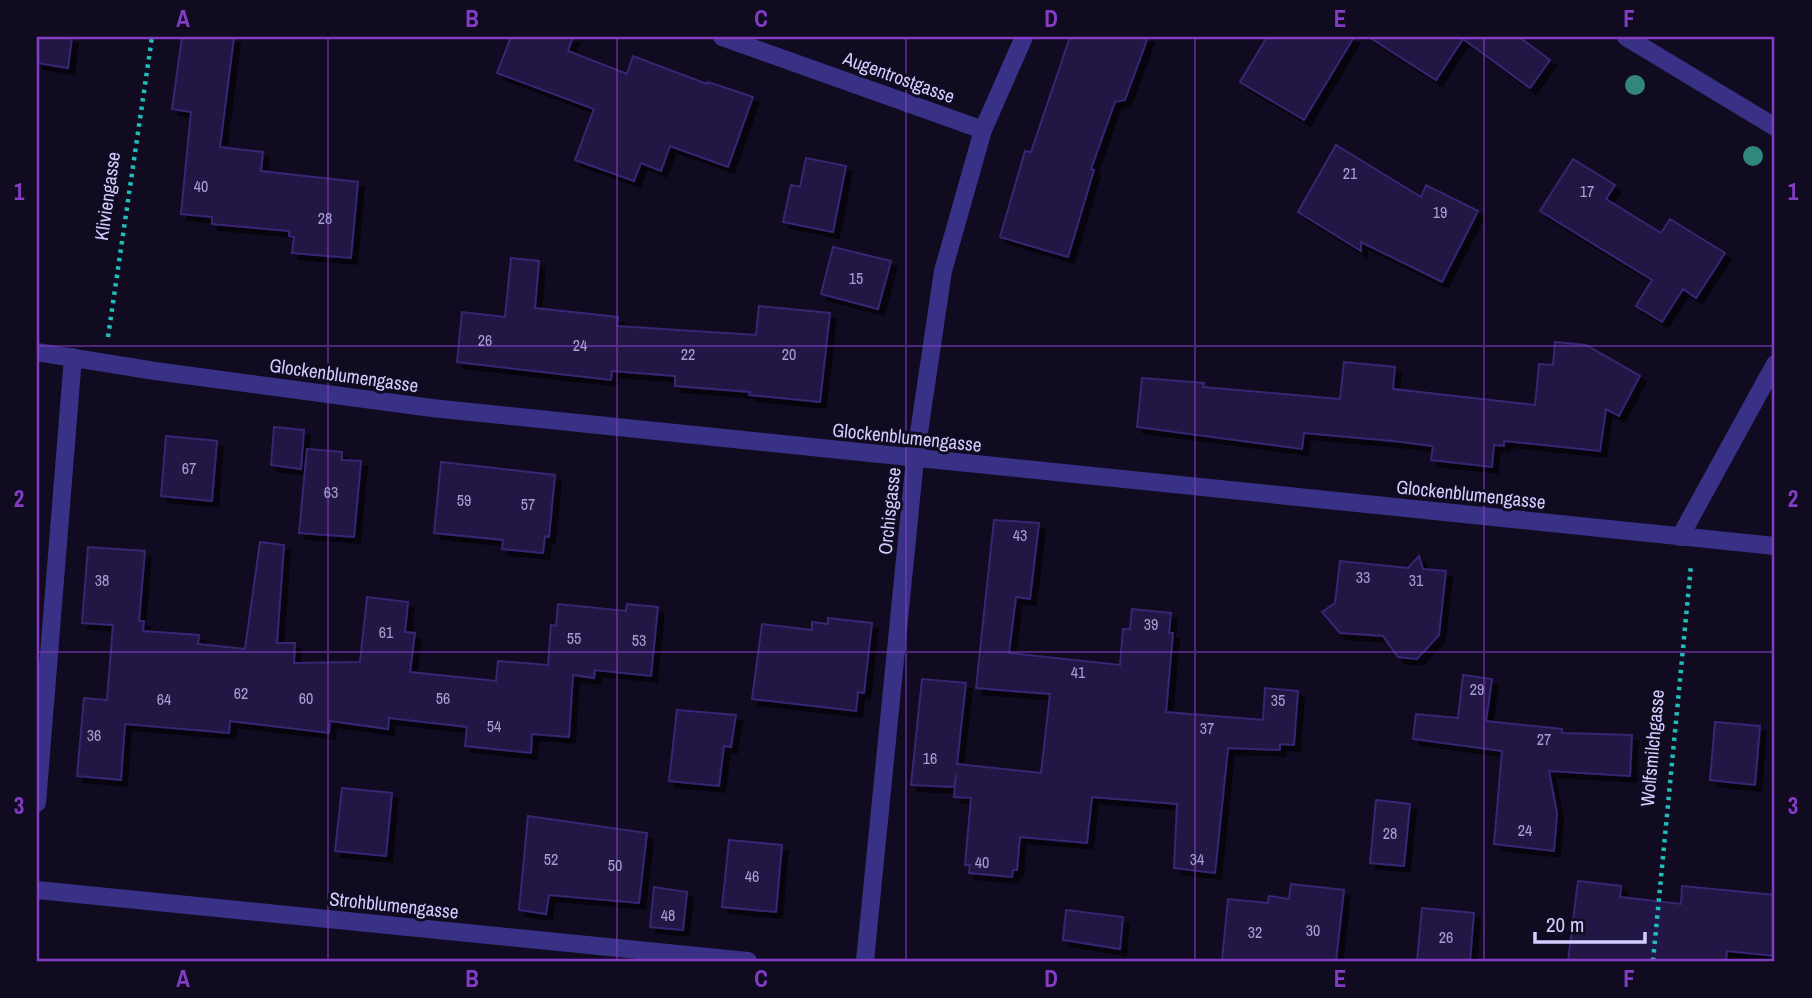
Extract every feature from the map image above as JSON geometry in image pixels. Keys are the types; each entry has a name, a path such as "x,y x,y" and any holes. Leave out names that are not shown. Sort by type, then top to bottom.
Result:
{"street":[{"name":"Augentrostgasse","path":"722,37 983,130"},
{"name":"Orchisgasse","path":"865,961 915,459 943,271 983,130 1024,37"},
{"path":"1626,37 1775,127"},
{"name":"Glockenblumengasse","path":"37,352 432,408 1775,546"},
{"path":"37,803 73,357"},
{"path":"1687,537 1775,364"},
{"name":"Strohblumengasse","path":"37,890 748,961"}],"path":[{"name":"Kliviengasse","path":"105,362 152,37"},
{"name":"Wolfsmilchgasse","path":"1653,961 1687,537"}],"building":[{"path":"37,37 72,37 68,68 37,63"},
{"path":"182,37 234,37 220,147 263,152 261,171 358,182 351,258 292,253 294,237 289,236 289,231 212,224 212,217 181,214 191,112 172,109"},
{"path":"511,37 573,37 568,51 627,74 633,56 707,84 708,82 753,97 728,167 670,146 661,171 641,163 634,181 575,160 594,109 497,73"},
{"path":"1070,37 1148,37 1125,100 1115,102 1091,169 1094,170 1068,257 1000,237 1025,151 1031,152"},
{"path":"1267,37 1354,37 1304,120 1240,82"},
{"path":"1369,37 1519,37 1550,60 1530,88 1463,39 1436,80"},
{"path":"1336,145 1421,197 1426,185 1478,211 1442,282 1361,242 1361,251 1298,212"},
{"path":"806,158 846,166 833,232 783,222 791,185 800,187"},
{"path":"1573,159 1615,185 1606,199 1661,233 1670,219 1725,253 1696,298 1683,289 1662,322 1636,306 1652,280 1540,211"},
{"path":"833,247 891,261 878,309 821,294"},
{"path":"511,258 539,261 535,308 618,317 617,326 756,335 759,306 830,313 820,402 749,395 750,392 675,386 675,376 612,371 611,380 457,362 462,312 505,317"},
{"path":"1555,342 1586,345 1640,376 1619,416 1606,409 1600,451 1504,441 1504,446 1494,445 1492,467 1431,460 1433,446 1393,441 1304,433 1302,449 1137,427 1142,378 1204,383 1203,387 1340,399 1344,362 1395,367 1393,389 1535,405 1539,364 1553,365"},
{"path":"274,427 304,430 301,469 271,465"},
{"path":"166,436 217,441 212,501 161,496"},
{"path":"307,449 342,452 342,460 361,461 354,537 299,533"},
{"path":"441,462 555,475 549,537 545,536 543,553 502,549 503,540 434,533"},
{"path":"994,520 1039,523 1030,599 1016,597 1009,653 1120,665 1123,629 1130,629 1132,609 1171,613 1169,633 1173,633 1166,712 1263,720 1265,688 1298,691 1294,745 1280,744 1280,750 1228,748 1215,873 1174,868 1177,804 1092,797 1087,843 1020,837 1017,870 1013,870 1012,877 969,873 970,865 965,865 971,798 954,797 956,775 954,787 911,785 922,679 966,683 957,764 1041,773 1050,694 976,688"},
{"path":"260,542 284,545 277,643 295,643 294,663 360,662 367,597 408,602 405,632 415,633 410,672 496,681 498,661 548,665 551,625 556,626 558,604 626,611 627,604 658,607 651,676 595,670 594,678 573,675 569,737 532,734 531,753 465,746 467,727 389,718 388,729 330,721 329,733 230,721 229,733 125,724 121,780 77,776 84,698 107,700 113,625 82,623 88,547 145,551 139,621 144,621 143,631 199,635 198,644 245,649"},
{"path":"1419,556 1423,569 1446,571 1439,635 1417,659 1398,657 1383,636 1340,633 1322,612 1335,603 1340,561 1408,568"},
{"path":"828,618 872,623 864,693 858,692 856,711 752,699 762,624 812,630 812,622 828,624"},
{"path":"1463,675 1492,679 1486,721 1562,729 1562,733 1632,735 1630,776 1549,771 1557,813 1554,851 1494,844 1502,751 1413,739 1416,714 1458,718"},
{"path":"677,710 736,715 731,747 724,746 719,786 669,781"},
{"path":"1715,722 1760,726 1755,785 1710,780"},
{"path":"342,788 392,793 386,856 335,851"},
{"path":"1376,800 1410,804 1404,866 1370,863"},
{"path":"528,816 647,833 639,903 549,895 546,914 519,910"},
{"path":"729,840 782,845 776,912 722,907"},
{"path":"1578,881 1621,886 1620,897 1681,904 1682,886 1775,895 1775,956 1727,951 1726,961 1568,961"},
{"path":"1291,884 1344,890 1336,961 1222,961 1228,899 1268,903 1269,896 1289,899"},
{"path":"654,887 687,892 683,930 650,927"},
{"path":"1422,908 1474,913 1470,961 1417,961"},
{"path":"1066,910 1123,917 1120,949 1063,940"}]}
